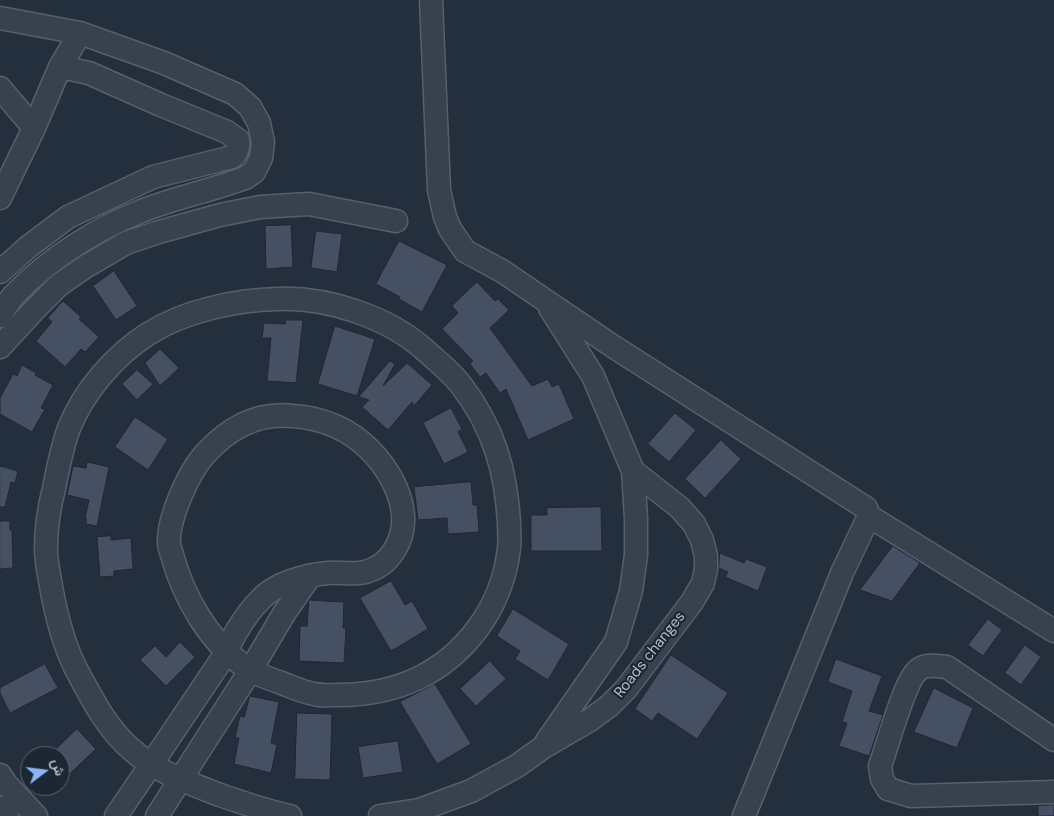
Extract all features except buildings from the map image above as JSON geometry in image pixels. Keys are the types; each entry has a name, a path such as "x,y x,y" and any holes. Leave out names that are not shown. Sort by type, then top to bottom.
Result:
{"street":[{"path":"431,0 439,190 445,217 450,229 465,251 502,271 614,347 866,508 869,516 1054,631"},
{"path":"0,18 80,33 164,64 236,94 250,107 259,123 263,142 262,158 254,172 245,178 140,211 108,226 68,251 41,271 14,295 0,316"},
{"path":"0,198 34,128 60,67 80,33"},
{"path":"0,272 28,247 68,217 153,177 232,157 236,153 238,140 227,132 161,105 89,72 60,67"},
{"path":"0,88 34,128"},
{"path":"0,347 34,309 59,285 126,243 169,229 220,215 260,207 309,204 396,221"},
{"path":"116,816 151,764 227,652 238,629 265,593 289,582 310,576 329,573 362,573 380,565 393,554 400,538 404,518 397,493 385,467 354,436 326,420 285,414 255,418 225,434 200,459 174,512 169,543 179,578 191,605 227,652 250,671 312,694 344,695 384,691 410,682 452,657 480,625 502,582 510,545 508,494 500,459 487,425 459,382 420,344 382,321 337,306 290,298 256,299 180,317 144,336 108,368 84,400 69,429 58,467 49,511 46,554 55,610 67,650 101,714 129,748 151,764 180,780 267,812 290,816"},
{"path":"542,748 616,642 631,590 636,556 633,470 593,376 545,299"},
{"name":"Roads changes","path":"380,816 419,810 471,791 518,766 542,748 590,720 620,694 692,602 703,583 706,569 706,556 702,540 694,524 680,508 633,470"},
{"path":"744,816 842,573 869,516"},
{"path":"158,816 285,612 310,576"},
{"path":"1054,740 947,667 931,665 917,670 906,688 880,766 882,779 888,788 911,796 1054,792"},
{"path":"0,775 36,816"},
{"path":"0,808 7,816"}]}
